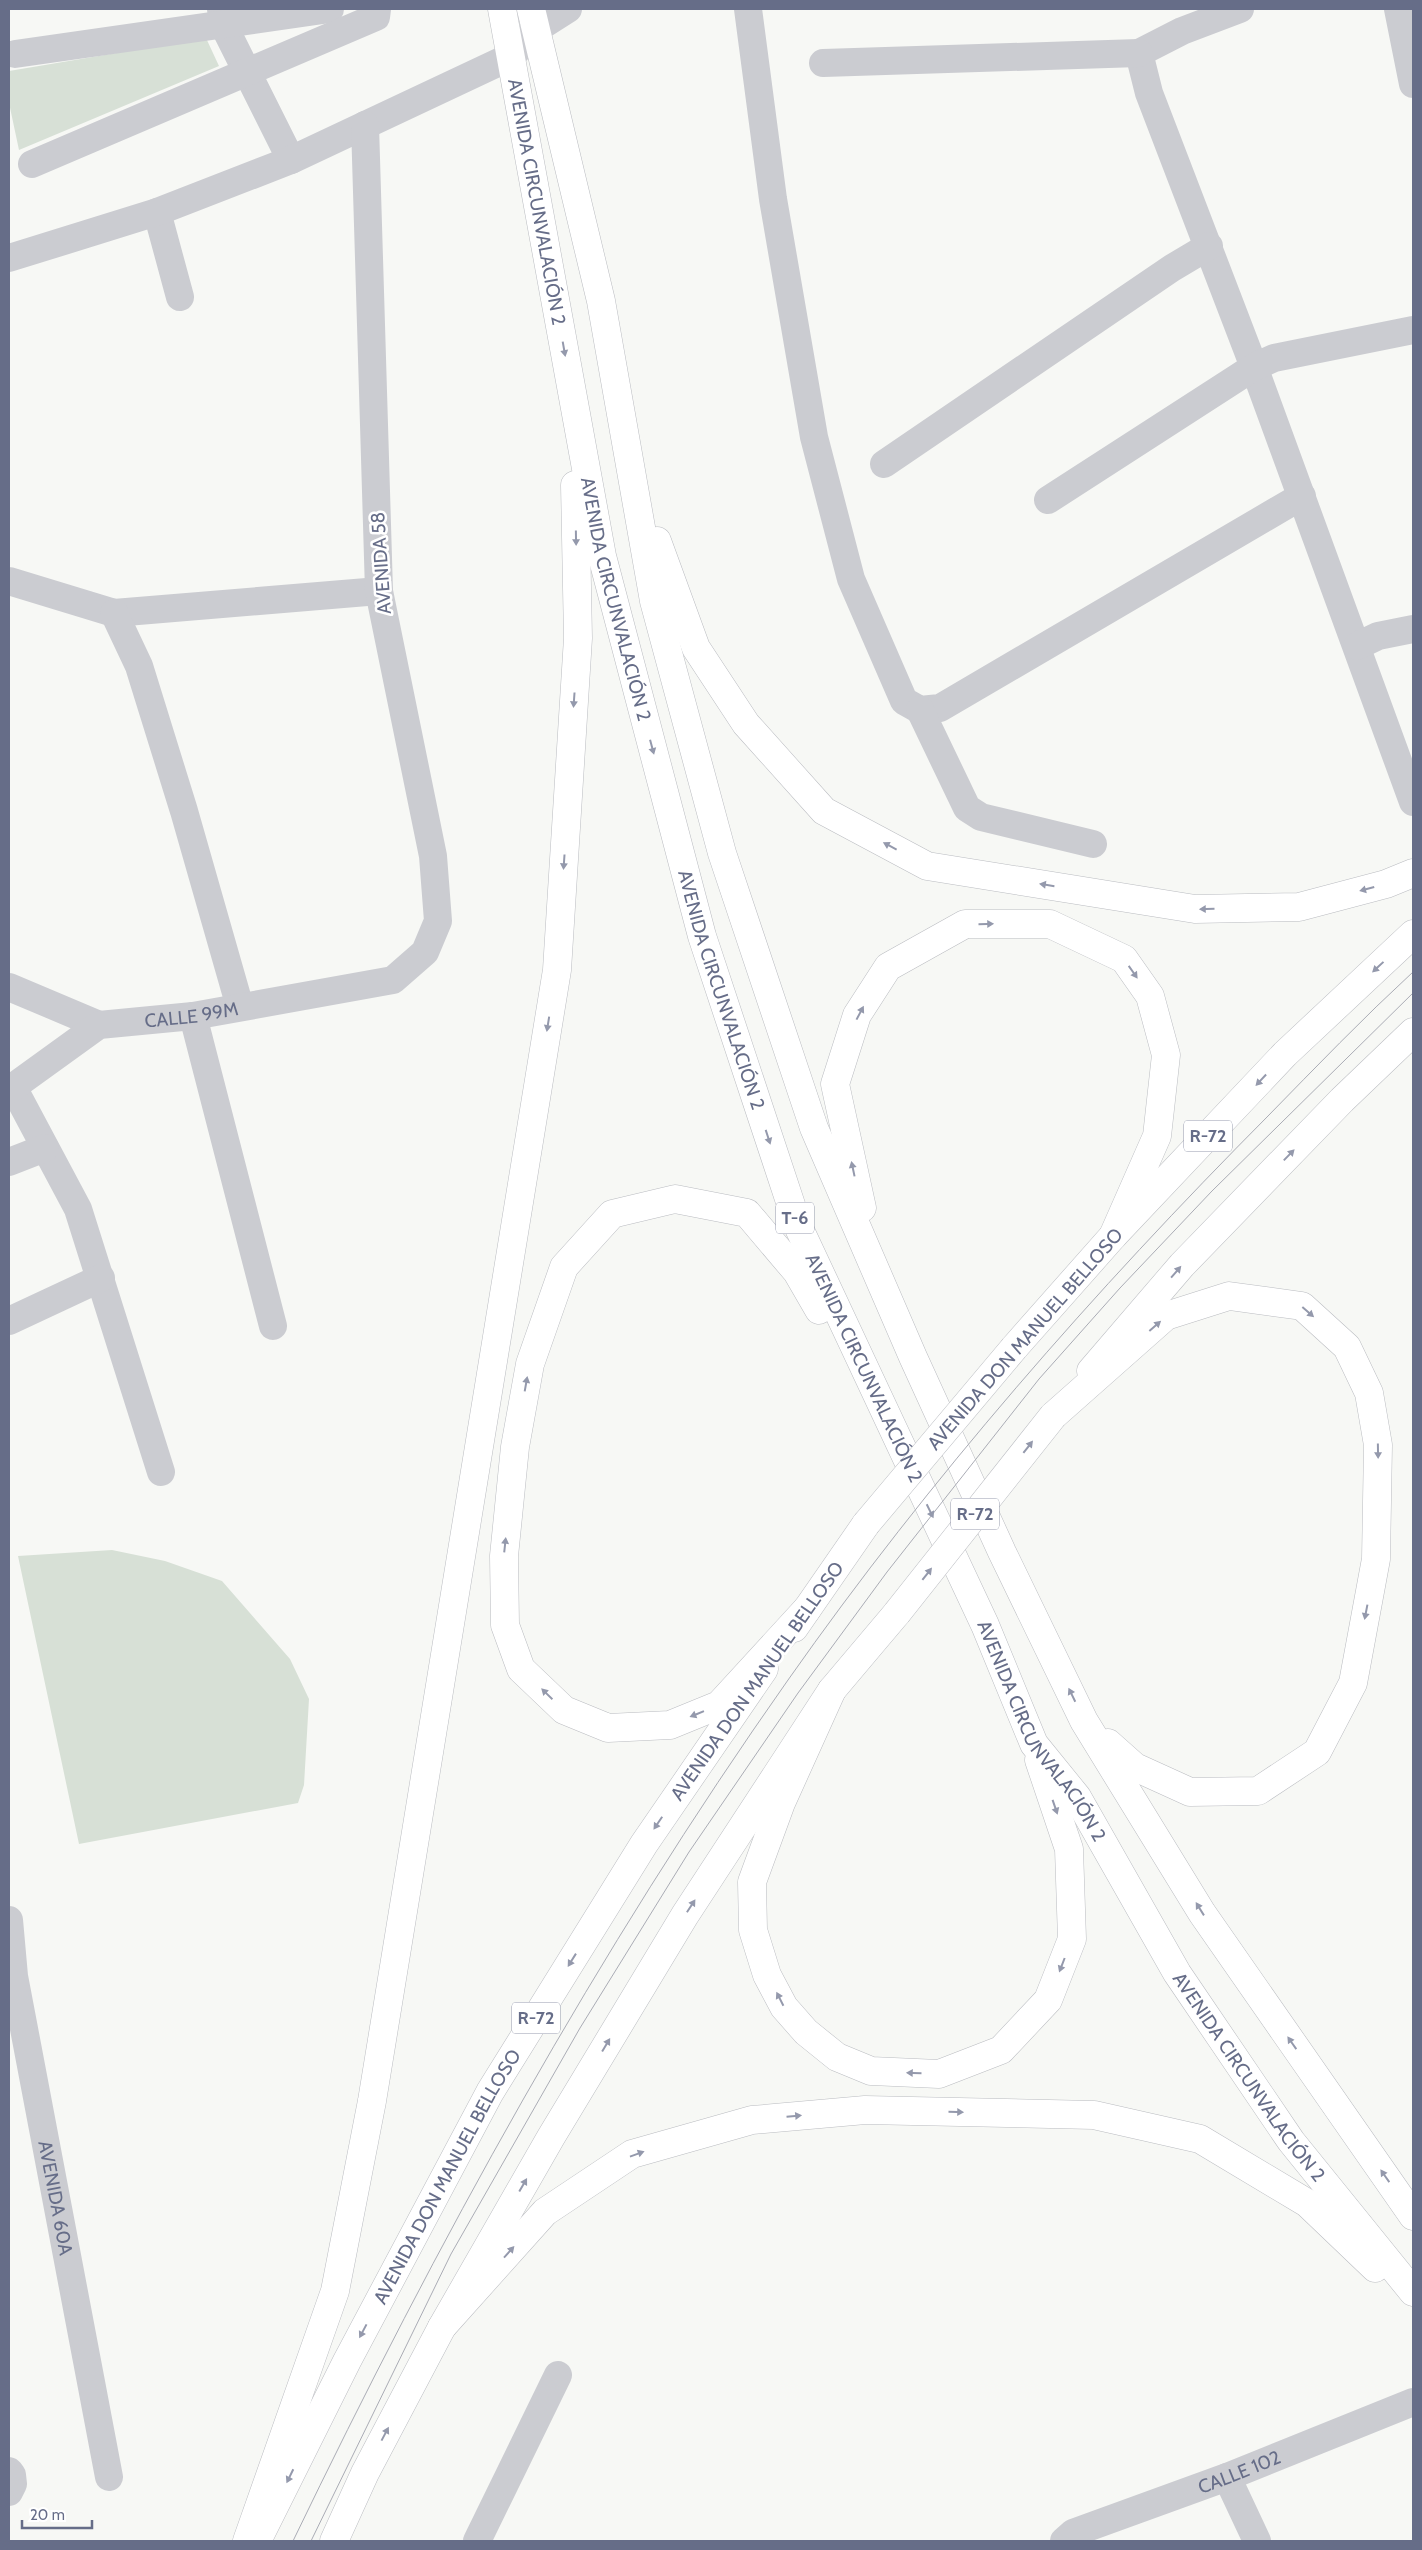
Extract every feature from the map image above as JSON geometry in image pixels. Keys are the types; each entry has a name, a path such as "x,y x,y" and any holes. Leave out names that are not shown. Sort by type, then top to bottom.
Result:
{"main road":[{"name":"AVENIDA CIRCUNVALACIÓN 2","path":"502,9 602,556 702,936 798,1226 985,1625 1034,1744 1077,1797 1177,1973 1286,2133 1413,2292"},
{"name":"AVENIDA CIRCUNVALACIÓN 2","path":"533,20 601,301 654,601 722,854 814,1128 1002,1552 1084,1721 1202,1913 1413,2216"},
{"path":"247,2541 334,2291 372,2101 557,970 578,638 573,401"},
{"path":"632,473 696,648 746,724 824,811 927,866 1195,909 1299,907 1386,884 1413,873"},
{"path":"875,1268 835,1084 857,1016 888,967 965,924 1050,924 1124,959 1150,996 1166,1056 1157,1136 1113,1236"},
{"name":"AVENIDA DON MANUEL BELLOSO","path":"258,2541 347,2361 490,2092 644,1844 866,1524 1014,1348 1113,1236 1285,1054 1413,934"},
{"name":"R-72","path":"334,2541 365,2473 442,2327 551,2137 685,1915 832,1690 897,1613 1053,1416 1182,1265 1342,1100 1413,1032"},
{"path":"807,1609 719,1705 670,1725 608,1728 564,1710 521,1669 505,1625 504,1556 515,1447 530,1364 564,1266 612,1214 675,1199 747,1213 797,1272 897,1440"},
{"path":"1053,1416 1166,1316 1229,1296 1302,1306 1348,1347 1370,1393 1378,1445 1376,1559 1353,1683 1316,1752 1258,1791 1190,1792 1135,1767 1084,1721"},
{"path":"832,1690 781,1804 752,1882 753,1930 767,1975 784,2008 806,2032 837,2057 872,2071 939,2074 1001,2050 1048,2000 1072,1939 1069,1849 1034,1744"},
{"path":"442,2327 546,2212 632,2154 752,2120 864,2110 1094,2115 1200,2139 1308,2203 1413,2305"}],"street":[{"path":"15,54 222,16 330,9"},
{"path":"32,164 376,17 377,9"},
{"path":"9,258 157,212 291,160 512,56 533,20 568,9"},
{"path":"748,9 773,199 814,437 851,580 904,701 920,710 967,808 982,816 1093,844"},
{"path":"823,63 1139,53 1180,20 1240,9"},
{"path":"1398,9 1413,84"},
{"path":"222,16 291,160"},
{"path":"1139,53 1149,93 1209,246 1413,802"},
{"name":"AVENIDA 58","path":"365,126 379,591 433,856 438,921 425,952 393,980"},
{"path":"157,212 180,297"},
{"path":"884,464 1172,268 1209,246"},
{"path":"1048,500 1254,368 1274,358 1413,330"},
{"path":"920,710 940,708 1302,496"},
{"path":"9,581 114,613 379,591"},
{"path":"114,613 139,666 184,811 240,1007"},
{"path":"1357,646 1378,636 1413,629"},
{"name":"CALLE 99M","path":"99,1025 193,1016 393,980"},
{"path":"9,987 99,1025"},
{"path":"193,1016 273,1326"},
{"path":"99,1025 11,1088 78,1209 102,1278 161,1472"},
{"path":"9,1162 45,1148"},
{"path":"9,1321 102,1278"},
{"name":"AVENIDA 60A","path":"9,1920 14,1976 109,2477"},
{"path":"477,2541 558,2375"},
{"name":"CALLE 102","path":"1064,2541 1072,2533 1227,2476 1413,2402"},
{"path":"9,2471 12,2475 13,2484 9,2492"},
{"name":"R-72","path":"348,2541 365,2473"},
{"path":"1227,2476 1257,2541"}],"shaded area":[{"path":"206,38 219,66 19,150 9,103 9,71"},
{"path":"112,1550 165,1561 222,1581 290,1659 309,1699 304,1785 298,1803 79,1844 18,1556"}],"tram line":[{"path":"293,2541 404,2318 523,2100 585,1993 650,1887 788,1680 898,1531 956,1459 1077,1318 1203,1182 1413,972"},
{"path":"311,2541 451,2254 580,2028 689,1852 798,1693 887,1572 1039,1379 1120,1288 1212,1191 1413,993"}]}
